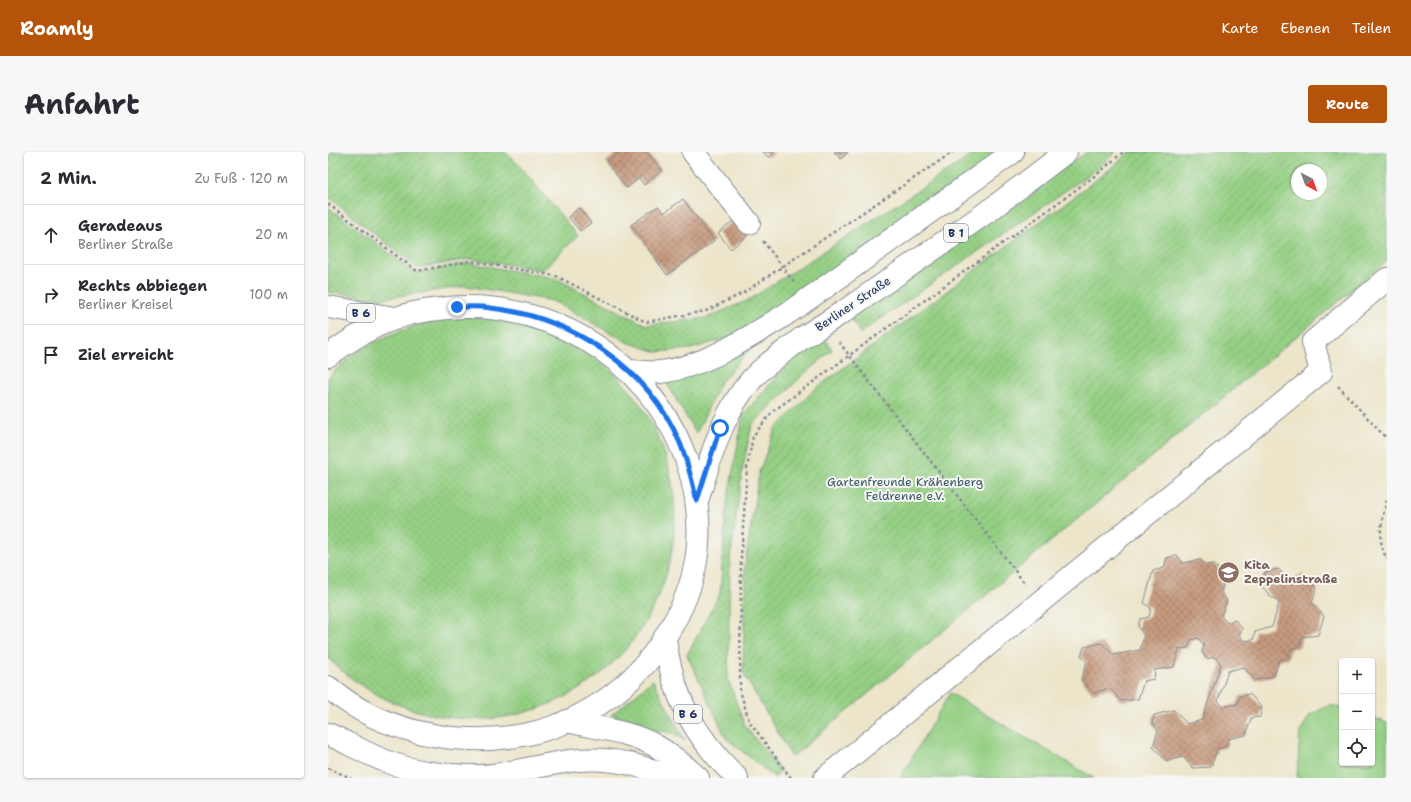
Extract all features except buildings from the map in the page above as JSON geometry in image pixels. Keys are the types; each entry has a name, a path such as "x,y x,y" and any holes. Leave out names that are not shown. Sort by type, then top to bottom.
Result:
{"main road":[{"path":"693,152 749,223"},
{"name":"B 1","path":"629,371 660,372 715,355 746,340 824,288 1013,152"},
{"name":"Berliner Straße","path":"697,501 720,428 735,401 753,378 802,338 843,312 990,210 1066,152"},
{"path":"825,778 1321,372 1313,342 1387,279"},
{"name":"B 6","path":"328,307 395,318"},
{"path":"328,356 367,330 395,318 425,310 457,307 490,308 519,312 551,322 579,334 601,348 629,371 651,396 666,417 680,442 689,468 697,501 700,523 698,553 692,584 682,609 665,638 648,662 625,685 599,704 567,721 541,731 513,737 456,738 426,734 385,721 351,704 329,688"},
{"name":"B 6","path":"665,638 668,663 677,692 684,708 704,740 736,778"},
{"path":"567,721 631,735 655,745 674,757 698,778"},
{"path":"328,734 370,755 396,765 419,771 446,775 494,775 580,760 604,760 626,762 673,778"}],"path":[{"path":"328,204 417,271 470,261 556,276 646,322 706,311 742,293 953,152"},
{"path":"791,778 749,721 740,690 741,559 747,468 753,436 772,412 1100,172 1123,152"},
{"path":"749,223 782,267"},
{"path":"850,356 1040,602"},
{"path":"1321,372 1329,376 1387,439"},
{"path":"1387,500 1380,525 1384,554 1387,559"},
{"path":"328,768 351,778"}],"green space":[{"path":"328,152 505,152 517,163 578,236 543,270 470,259 418,268 328,197"},
{"path":"977,152 1015,152 734,336 691,349 657,352 627,342 553,301 467,286 377,299 328,292 328,207 416,273 469,263 555,278 646,325 706,318 749,300"},
{"path":"1087,152 1116,152 1097,169 860,333 850,317"},
{"name":"Gartenfreunde Krähenberg Feldrenne e.V.","path":"1130,152 1387,152 1387,261 792,757 743,673 745,564 759,472 775,429 815,389 1104,174"},
{"path":"459,317 497,318 544,330 560,337 599,360 623,383 648,417 665,455 674,495 674,535 666,574 651,612 628,646 598,676 584,686 555,702 523,713 491,719 454,718 433,715 395,703 360,684 343,672 328,658 328,378 356,353 388,336 423,324"},
{"path":"823,336 832,350 804,374 752,425 743,466 730,561 728,679 745,726 781,771 775,778 726,738 687,655 720,593 727,503 743,415 800,350"},
{"path":"756,342 720,383 696,434 665,380"},
{"path":"653,680 685,741 673,733 651,729 642,723 611,715"},
{"path":"950,693 1094,778 900,778"},
{"path":"1330,705 1339,707 1339,766 1375,766 1375,718 1387,723 1387,778 1297,778 1300,732 1310,715"}],"place":[{"name":"Kita Zeppelinstraße","path":"1228,572"}],"route":[{"path":"457,307 490,308 519,312 551,322 579,334 601,348 629,371 651,396 666,417 680,442 689,468 697,501 720,428"}]}
